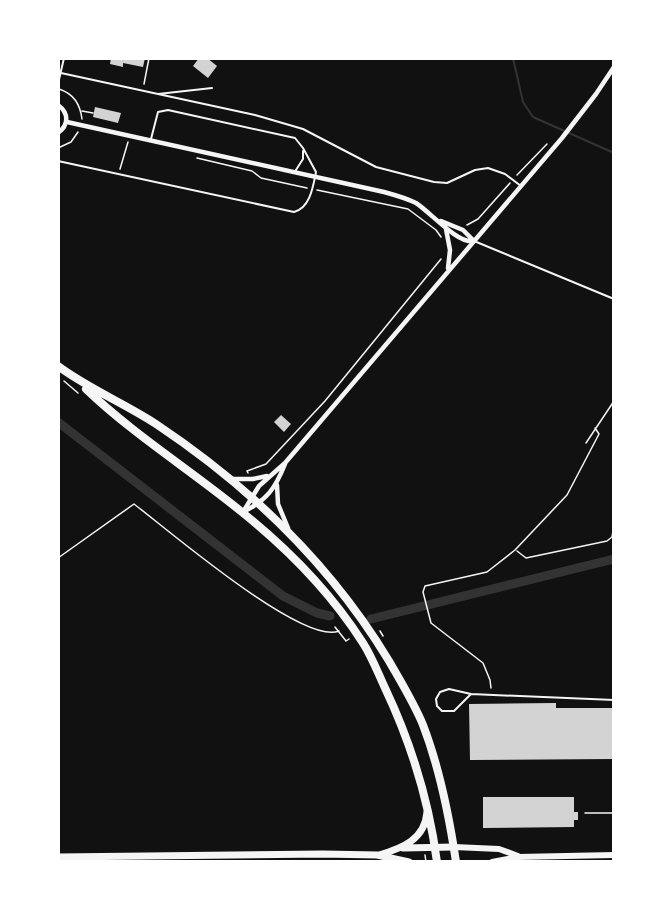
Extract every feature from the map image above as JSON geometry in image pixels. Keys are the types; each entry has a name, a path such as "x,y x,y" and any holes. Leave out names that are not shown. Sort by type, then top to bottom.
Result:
{"main road":[{"path":"58,366 117,415 243,512 284,549 333,601 364,645 393,705 416,765 437,861"},
{"path":"76,380 157,425 226,478 259,504 291,534 330,578 374,636 422,723 446,802 456,861"},
{"path":"377,855 406,846 421,832 426,821 427,807"},
{"path":"398,849 454,847"},
{"path":"58,857 247,854 377,855 409,861"}],"street":[{"path":"243,512 270,475 285,463 522,186 562,138 614,67"},
{"path":"58,105 66,112 67,122 58,133"},
{"path":"67,122 375,189 413,201 463,241 474,241"},
{"path":"440,221 463,230 474,241"},
{"path":"446,227 450,259 448,270"},
{"path":"243,512 259,504 277,485 285,463"},
{"path":"226,478 248,480 270,475"},
{"path":"277,485 280,511 291,534"},
{"path":"454,847 499,849 518,856"},
{"path":"492,861 518,856 614,855"}],"lane":[{"path":"58,84 64,58"},
{"path":"61,73 255,115 303,129 376,167 434,182 447,183 475,170 488,168 513,179 522,186"},
{"path":"155,94 212,88"},
{"path":"58,160 294,212 307,206 316,172 303,148 294,138 168,110 158,112 151,140"},
{"path":"294,173 303,159 303,148"},
{"path":"474,241 614,299"},
{"path":"471,694 454,711 442,711 436,706 436,699 440,692 448,689 471,694 614,700"}],"path":[{"path":"143,91 149,58"},
{"path":"58,89 65,92"},
{"path":"81,111 93,113"},
{"path":"463,230 469,223 478,219 534,156 547,144 562,138"},
{"path":"120,169 128,142"},
{"path":"195,158 252,171 261,178 408,209 436,230 444,243 449,242"},
{"path":"248,480 248,471 266,464 325,401 442,258"},
{"path":"586,443 614,402"},
{"path":"491,695 490,680 483,663 454,638 434,626 429,619 423,592 425,586 487,572 515,550 567,495 599,434 595,428"},
{"path":"58,558 134,504 258,599 284,616 312,629 328,633 339,631"},
{"path":"515,550 526,558 607,541 612,537 614,526"},
{"path":"335,627 346,641 350,638"},
{"path":"380,631 385,639"},
{"path":"585,813 614,813"},
{"path":"425,847 426,861"}],"building":[{"path":"111,58 145,58 143,67 123,63 123,67 110,64"},
{"path":"199,58 207,58 217,66 208,78 193,66"},
{"path":"95,107 121,113 118,123 93,117"},
{"path":"281,415 291,424 284,432 274,422"},
{"path":"556,703 556,708 614,708 614,759 470,760 469,704"},
{"path":"483,797 574,797 574,812 578,812 578,820 574,820 574,827 483,828"}],"waterway":[{"path":"513,58 523,102 533,117 614,153"},
{"path":"58,422 283,596 317,613 330,616"},
{"path":"371,619 614,559"}]}
